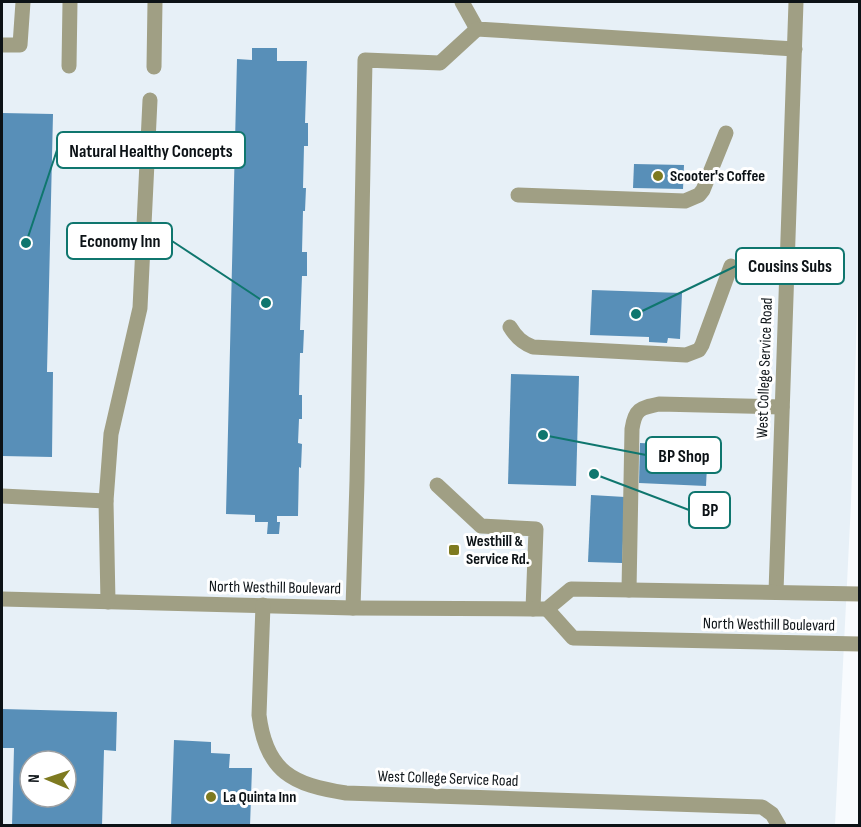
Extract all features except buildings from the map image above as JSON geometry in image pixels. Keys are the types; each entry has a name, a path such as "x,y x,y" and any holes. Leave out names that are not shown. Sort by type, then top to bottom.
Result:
{"street":[{"path":"2,45 20,45 23,2"},
{"path":"69,66 70,2"},
{"path":"154,67 155,2"},
{"path":"462,2 477,29"},
{"name":"West College Service Road","path":"776,592 796,2"},
{"path":"353,608 365,60 440,63 477,29 795,49"},
{"path":"108,602 106,501 111,434 140,308 150,100"},
{"path":"518,195 685,201 699,195 703,190 726,133"},
{"path":"510,327 524,344 533,348 687,355 699,350 702,345 731,266"},
{"path":"629,590 632,429 634,416 641,407 659,404 782,407"},
{"path":"437,485 481,526 536,529 540,609"},
{"path":"2,496 106,501"},
{"name":"North Westhill Boulevard","path":"2,599 353,608 540,609 572,589 860,594"},
{"name":"West College Service Road","path":"263,606 260,727 276,764 290,777 305,784 346,793 762,807 772,814 778,825"},
{"name":"North Westhill Boulevard","path":"540,609 573,638 860,644"}],"shaded area":[{"path":"2,2 859,2 859,252 851,503 835,825 2,826"}],"place":[{"name":"Scooter's Coffee","path":"658,176"},
{"name":"Natural Healthy Concepts","path":"26,243"},
{"name":"Economy Inn","path":"266,303"},
{"name":"Cousins Subs","path":"636,314"},
{"name":"BP Shop","path":"543,435"},
{"name":"BP","path":"594,474"},
{"name":"Westhill & Service Rd.","path":"454,550"},
{"name":"La Quinta Inn","path":"211,797"}]}
